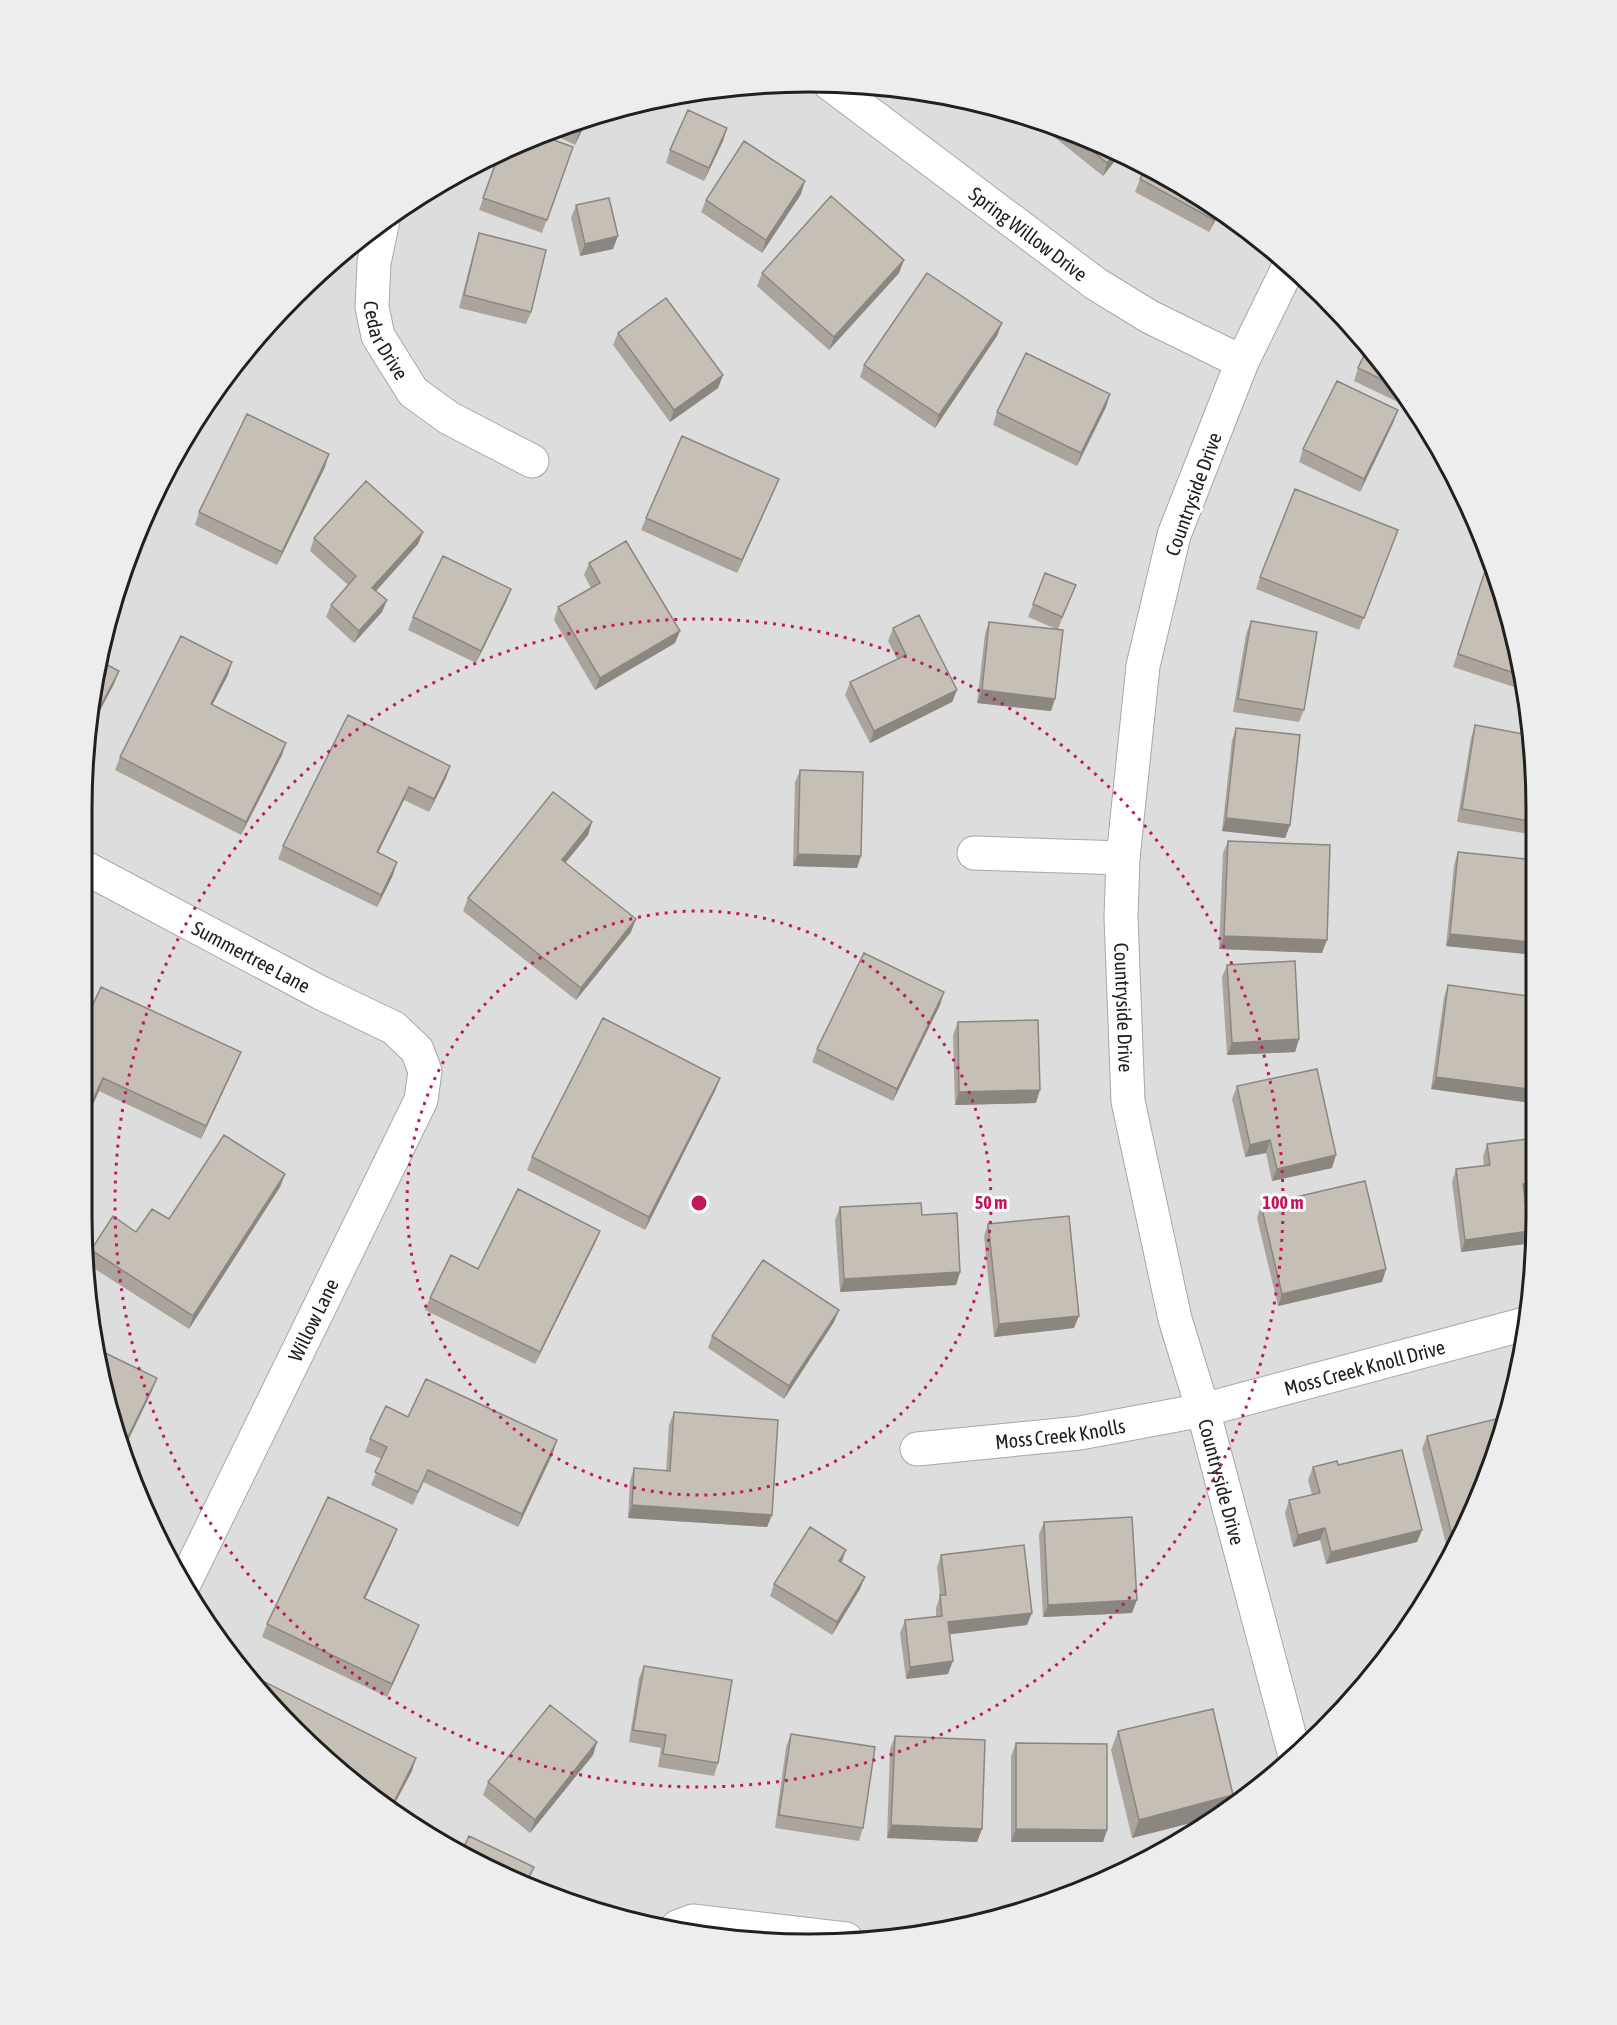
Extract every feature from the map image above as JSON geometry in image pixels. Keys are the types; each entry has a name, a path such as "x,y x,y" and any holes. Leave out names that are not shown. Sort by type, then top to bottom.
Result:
{"street":[{"name":"Spring Willow Drive","path":"842,93 1096,284 1150,317 1242,362"},
{"name":"Cedar Drive","path":"380,234 374,263 372,307 378,336 413,392 449,418 532,460"},
{"name":"Countryside Drive","path":"1285,273 1242,362 1174,535 1143,666 1123,858 1121,917 1128,1101 1174,1319 1203,1410 1292,1745"},
{"path":"974,853 1123,858"},
{"name":"Summertree Lane","path":"92,871 321,993 394,1028 417,1050"},
{"name":"Willow Lane","path":"188,1575 421,1100 424,1071 417,1050"},
{"name":"Moss Creek Knoll Drive","path":"1203,1410 1516,1327"},
{"name":"Moss Creek Knolls","path":"917,1449 1080,1433 1203,1410"},
{"path":"688,1923 693,1921 801,1934"}],"shaded area":[{"path":"808,92 855,93 948,105 994,116 1083,146 1126,165 1207,212 1281,269 1315,302 1348,336 1405,410 1452,491 1471,534 1501,623 1512,669 1519,715 1526,808 1526,1216 1519,1310 1512,1356 1501,1402 1471,1491 1452,1534 1405,1615 1348,1689 1315,1723 1281,1756 1207,1813 1126,1860 1039,1895 948,1920 855,1932 808,1934 762,1932 669,1920 578,1895 491,1860 410,1813 336,1756 269,1689 212,1615 165,1534 130,1447 105,1356 93,1263 93,762 105,669 116,623 146,534 165,491 212,410 269,336 302,302 336,269 410,212 491,165 534,146 623,116 669,105 762,93"}],"building":[{"path":"688,110 727,128 709,168 670,150"},
{"path":"552,139 573,147 547,220 483,198 496,163"},
{"path":"744,141 805,181 766,240 706,200"},
{"path":"1090,149 1111,158 1107,163"},
{"path":"1143,174 1207,212 1215,218 1214,220 1140,179"},
{"path":"831,196 904,260 834,337 762,273"},
{"path":"609,198 618,236 585,244 576,205"},
{"path":"479,233 546,250 531,312 464,295"},
{"path":"927,273 1002,323 939,415 864,365"},
{"path":"666,298 723,375 674,410 618,333"},
{"path":"1026,353 1110,394 1081,453 997,412"},
{"path":"1364,356 1383,380 1358,368"},
{"path":"1337,381 1398,410 1364,479 1303,449"},
{"path":"247,414 329,454 282,552 199,512"},
{"path":"682,436 779,479 742,560 646,518"},
{"path":"366,481 423,532 372,588 387,600 359,631 331,605 356,576 314,538"},
{"path":"1295,489 1398,530 1364,618 1260,577"},
{"path":"626,541 680,631 600,678 558,607 600,583 589,563"},
{"path":"443,556 511,589 481,651 413,617"},
{"path":"1485,572 1501,623 1513,672 1458,654"},
{"path":"1045,573 1076,585 1062,617 1033,604"},
{"path":"919,615 957,690 874,731 850,682 906,655 893,628"},
{"path":"1251,621 1317,632 1304,710 1238,699"},
{"path":"989,622 1063,630 1055,699 982,690"},
{"path":"181,636 232,662 211,704 286,743 246,822 120,757"},
{"path":"106,664 119,671 99,709"},
{"path":"348,715 450,766 434,799 409,787 377,852 397,862 381,895 283,846"},
{"path":"1475,725 1521,734 1526,820 1462,809"},
{"path":"1236,728 1300,735 1290,825 1226,818"},
{"path":"800,770 863,772 861,856 798,854"},
{"path":"553,792 592,822 562,860 636,919 581,988 468,898"},
{"path":"1228,841 1330,845 1327,940 1224,936"},
{"path":"1458,852 1526,859 1526,942 1450,934"},
{"path":"864,953 944,992 897,1089 817,1049"},
{"path":"1295,961 1299,1039 1232,1043 1227,965"},
{"path":"1448,985 1526,996 1526,1089 1436,1077"},
{"path":"101,987 241,1052 206,1126 103,1078 92,1100 92,1006"},
{"path":"603,1018 720,1078 649,1217 532,1157"},
{"path":"1038,1020 1040,1090 959,1092 958,1022"},
{"path":"1317,1069 1336,1155 1277,1169 1270,1140 1250,1145 1237,1086"},
{"path":"224,1135 285,1174 193,1316 93,1251 93,1247 113,1216 136,1232 152,1209 169,1219"},
{"path":"1526,1139 1526,1184 1523,1184 1526,1208 1525,1232 1465,1240 1456,1169 1490,1165 1487,1144"},
{"path":"1365,1181 1386,1269 1282,1294 1261,1205"},
{"path":"518,1189 600,1231 540,1352 430,1298 451,1255 478,1269"},
{"path":"921,1203 922,1215 957,1213 960,1272 844,1279 840,1207"},
{"path":"1069,1216 1079,1316 999,1324 988,1224"},
{"path":"763,1260 839,1310 789,1386 712,1336"},
{"path":"104,1353 157,1378 127,1438"},
{"path":"426,1379 557,1440 522,1514 428,1470 418,1492 375,1472 387,1447 370,1439 386,1406 408,1417"},
{"path":"674,1412 778,1420 772,1515 632,1505 634,1468 670,1471"},
{"path":"1496,1419 1471,1491 1452,1534 1427,1436"},
{"path":"1402,1450 1422,1530 1331,1552 1325,1528 1298,1535 1289,1500 1320,1493 1313,1467 1337,1461 1338,1465"},
{"path":"328,1497 397,1529 364,1598 419,1625 392,1684 267,1624"},
{"path":"1132,1517 1137,1600 1048,1605 1044,1522"},
{"path":"810,1527 846,1550 839,1561 865,1577 837,1622 774,1584"},
{"path":"1024,1545 1032,1613 948,1622 953,1661 910,1667 905,1620 942,1616 940,1595 946,1595 941,1555"},
{"path":"644,1666 732,1680 718,1763 663,1754 666,1735 633,1730"},
{"path":"262,1681 416,1758 394,1801 336,1756"},
{"path":"550,1705 597,1742 535,1820 488,1782"},
{"path":"1213,1709 1233,1794 1139,1820 1118,1731"},
{"path":"791,1734 875,1747 863,1828 779,1815"},
{"path":"895,1736 985,1740 982,1829 891,1825"},
{"path":"1016,1743 1107,1744 1107,1830 1016,1829"},
{"path":"469,1836 534,1867 529,1877 465,1845"}]}
